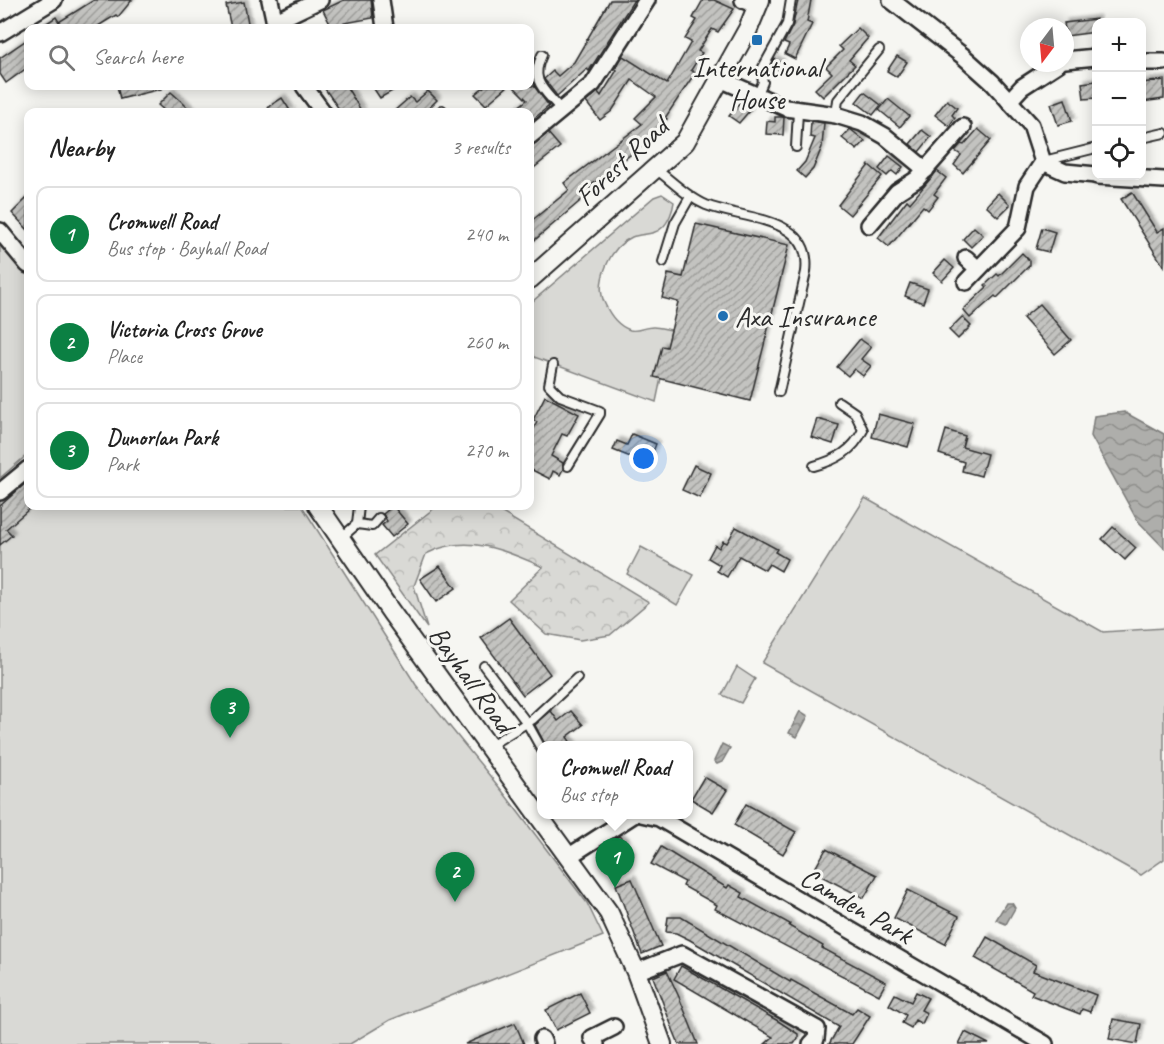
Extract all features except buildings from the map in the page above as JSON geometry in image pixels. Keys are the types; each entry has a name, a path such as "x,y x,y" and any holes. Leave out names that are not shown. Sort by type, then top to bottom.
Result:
{"street":[{"path":"0,33 54,0"},
{"path":"270,0 275,24"},
{"path":"277,24 320,0"},
{"path":"381,0 384,24"},
{"path":"534,133 593,84 647,0"},
{"path":"891,0 963,56 1009,101 1031,125 1043,162 1065,172 1092,175"},
{"name":"Forest Road","path":"534,276 657,170 685,142 748,29 753,2"},
{"path":"1074,59 1092,57"},
{"path":"1146,62 1164,62"},
{"path":"1009,101 1022,87 1045,72"},
{"path":"720,79 798,112 836,115 862,123 885,136 926,170"},
{"path":"307,90 320,108"},
{"path":"869,225 897,192 926,170 963,127"},
{"path":"966,282 1018,228 1027,186 1043,162"},
{"path":"1146,179 1164,180"},
{"path":"0,231 24,258"},
{"path":"966,258 978,269"},
{"path":"0,492 24,472"},
{"name":"Bayhall Road","path":"321,510 537,814"},
{"name":"Bayhall Road","path":"540,819 609,913 636,972 662,1044"},
{"path":"568,857 627,819"},
{"name":"Camden Park","path":"661,819 1045,1044"},
{"path":"636,972 682,954 818,1029 816,1039 811,1044"},
{"path":"596,1044 592,1038 614,1027"}],"lane":[{"path":"757,96 763,82 761,71 787,24 788,1"},
{"path":"836,115 838,100 879,50"},
{"path":"542,55 536,70 536,79 561,110"},
{"path":"798,112 799,143"},
{"path":"1146,137 1164,133"},
{"path":"1043,162 1092,149"},
{"path":"657,170 690,197 720,210 782,226 795,235 808,256 779,392"},
{"path":"663,262 675,223 690,197"},
{"path":"553,365 549,385 554,393 600,411 568,466"},
{"path":"814,466 832,461 856,444 863,430 855,413 839,402"},
{"path":"341,538 357,524 359,510"},
{"path":"357,524 372,526 380,518"},
{"path":"484,666 527,723 537,741"},
{"path":"488,747 543,712 559,692 577,678"}],"green space":[{"path":"662,194 674,202 667,222 659,230 632,237 624,242 606,266 601,286 607,308 622,326 633,330 653,327 671,330 656,402 534,357 534,300 654,197"},
{"path":"0,240 24,270 24,457 0,478"},
{"path":"24,476 24,510 305,510 416,685 503,792 587,903 603,936 390,1020 350,1044 0,1044 0,495"},
{"path":"865,498 1103,632 1164,628 1164,859 1141,875 762,663"},
{"path":"432,510 498,510 649,602 610,635 580,640 546,634 509,600 543,567 485,546 456,545 426,554 414,586 427,628 375,555"},
{"path":"641,547 694,575 677,605 627,574"},
{"path":"737,667 755,679 741,703 722,695"}],"water":[{"path":"1124,412 1164,434 1164,548 1137,520 1091,436 1094,416"},
{"path":"800,711 808,716 797,737 789,733"},
{"path":"722,744 730,748 722,762 717,764 714,761"},
{"path":"1006,903 1012,903 1015,908 1006,924 996,920"}],"place":[{"name":"International House","path":"757,40"},
{"name":"Axa Insurance","path":"723,316"},
{"name":"Dunorlan Park","path":"230,738"},
{"name":"Cromwell Road","path":"615,888"},
{"name":"Victoria Cross Grove","path":"455,902"}]}
